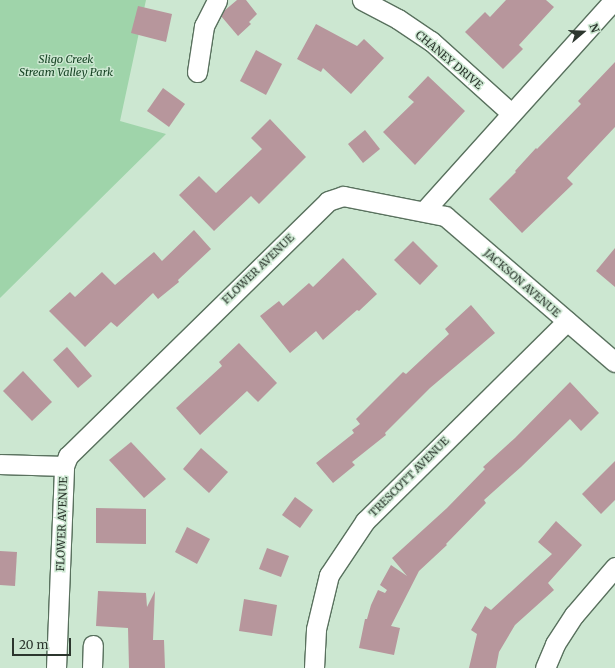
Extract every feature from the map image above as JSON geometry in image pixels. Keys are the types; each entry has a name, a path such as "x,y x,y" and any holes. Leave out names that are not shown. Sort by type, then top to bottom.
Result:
{"street":[{"path":"197,72 204,26 217,0"},
{"name":"CHANEY DRIVE","path":"362,0 398,19 431,41 511,113"},
{"path":"424,211 614,0"},
{"name":"FLOWER AVENUE","path":"56,668 64,466 68,456 328,201 343,196 424,211"},
{"name":"JACKSON AVENUE","path":"424,211 445,216 615,362"},
{"name":"TRESCOTT AVENUE","path":"314,668 316,629 329,575 365,521 567,321"},
{"path":"0,464 64,466"},
{"path":"546,668 555,644 574,615 615,567"},
{"path":"92,668 93,644"}],"green space":[{"name":"Sligo Creek Stream Valley Park","path":"0,0 146,0 120,121 166,134 0,298"}],"building":[{"path":"237,0 246,0 257,14 249,22 251,24 238,36 221,16 224,11"},
{"path":"506,0 546,0 554,7 519,45 523,49 503,69 465,32 485,12 490,17"},
{"path":"138,6 172,14 166,42 131,33"},
{"path":"316,24 357,46 364,39 384,58 351,94 323,68 321,72 297,59"},
{"path":"256,50 282,64 266,95 240,81"},
{"path":"615,62 615,127 567,178 573,184 522,233 489,199 516,172 515,171 536,148 537,149 581,104 578,101"},
{"path":"428,76 465,111 415,165 383,132 414,102 408,97"},
{"path":"163,88 185,104 169,127 147,111"},
{"path":"270,119 306,157 259,204 251,196 214,231 179,195 199,176 216,193 262,149 251,138"},
{"path":"365,130 380,149 363,163 348,144"},
{"path":"194,230 211,249 178,280 179,282 158,299 153,293 117,327 111,322 85,347 49,311 70,292 75,297 102,272 115,285 154,252 162,261"},
{"path":"413,241 438,266 420,285 394,260"},
{"path":"615,248 615,287 596,271"},
{"path":"343,258 377,294 359,311 357,310 323,340 316,331 290,353 260,316 279,301 283,306 309,283 313,287"},
{"path":"471,305 495,333 430,388 385,433 386,435 352,462 355,465 333,483 316,463 354,433 352,430 360,424 356,419 403,372 406,374 449,334 445,329"},
{"path":"239,343 277,383 258,402 247,391 200,435 176,408 222,366 219,362"},
{"path":"67,347 92,376 78,388 53,360"},
{"path":"23,371 52,402 32,421 3,391"},
{"path":"570,382 599,413 581,431 570,419 521,467 484,500 486,503 446,544 447,545 419,571 391,626 400,628 394,655 359,648 365,619 367,619 371,605 378,590 385,593 387,590 380,585 391,565 407,576 392,558 447,508 485,469 483,467 515,438"},
{"path":"131,442 166,479 144,498 109,460"},
{"path":"201,448 228,472 209,493 183,469"},
{"path":"615,461 615,500 601,514 582,494"},
{"path":"295,497 313,510 300,528 282,515"},
{"path":"96,508 146,509 146,544 96,543"},
{"path":"556,521 582,545 548,583 554,590 515,625 499,652 496,668 469,668 477,634 471,630 485,606 491,610 552,554 538,542"},
{"path":"187,527 210,539 197,564 175,552"},
{"path":"267,548 289,556 281,577 259,569"},
{"path":"0,551 17,552 15,586 0,585"},
{"path":"98,591 146,593 147,607 155,591 153,640 164,640 165,668 129,668 128,628 96,626"},
{"path":"244,599 277,605 272,636 239,631"}]}
